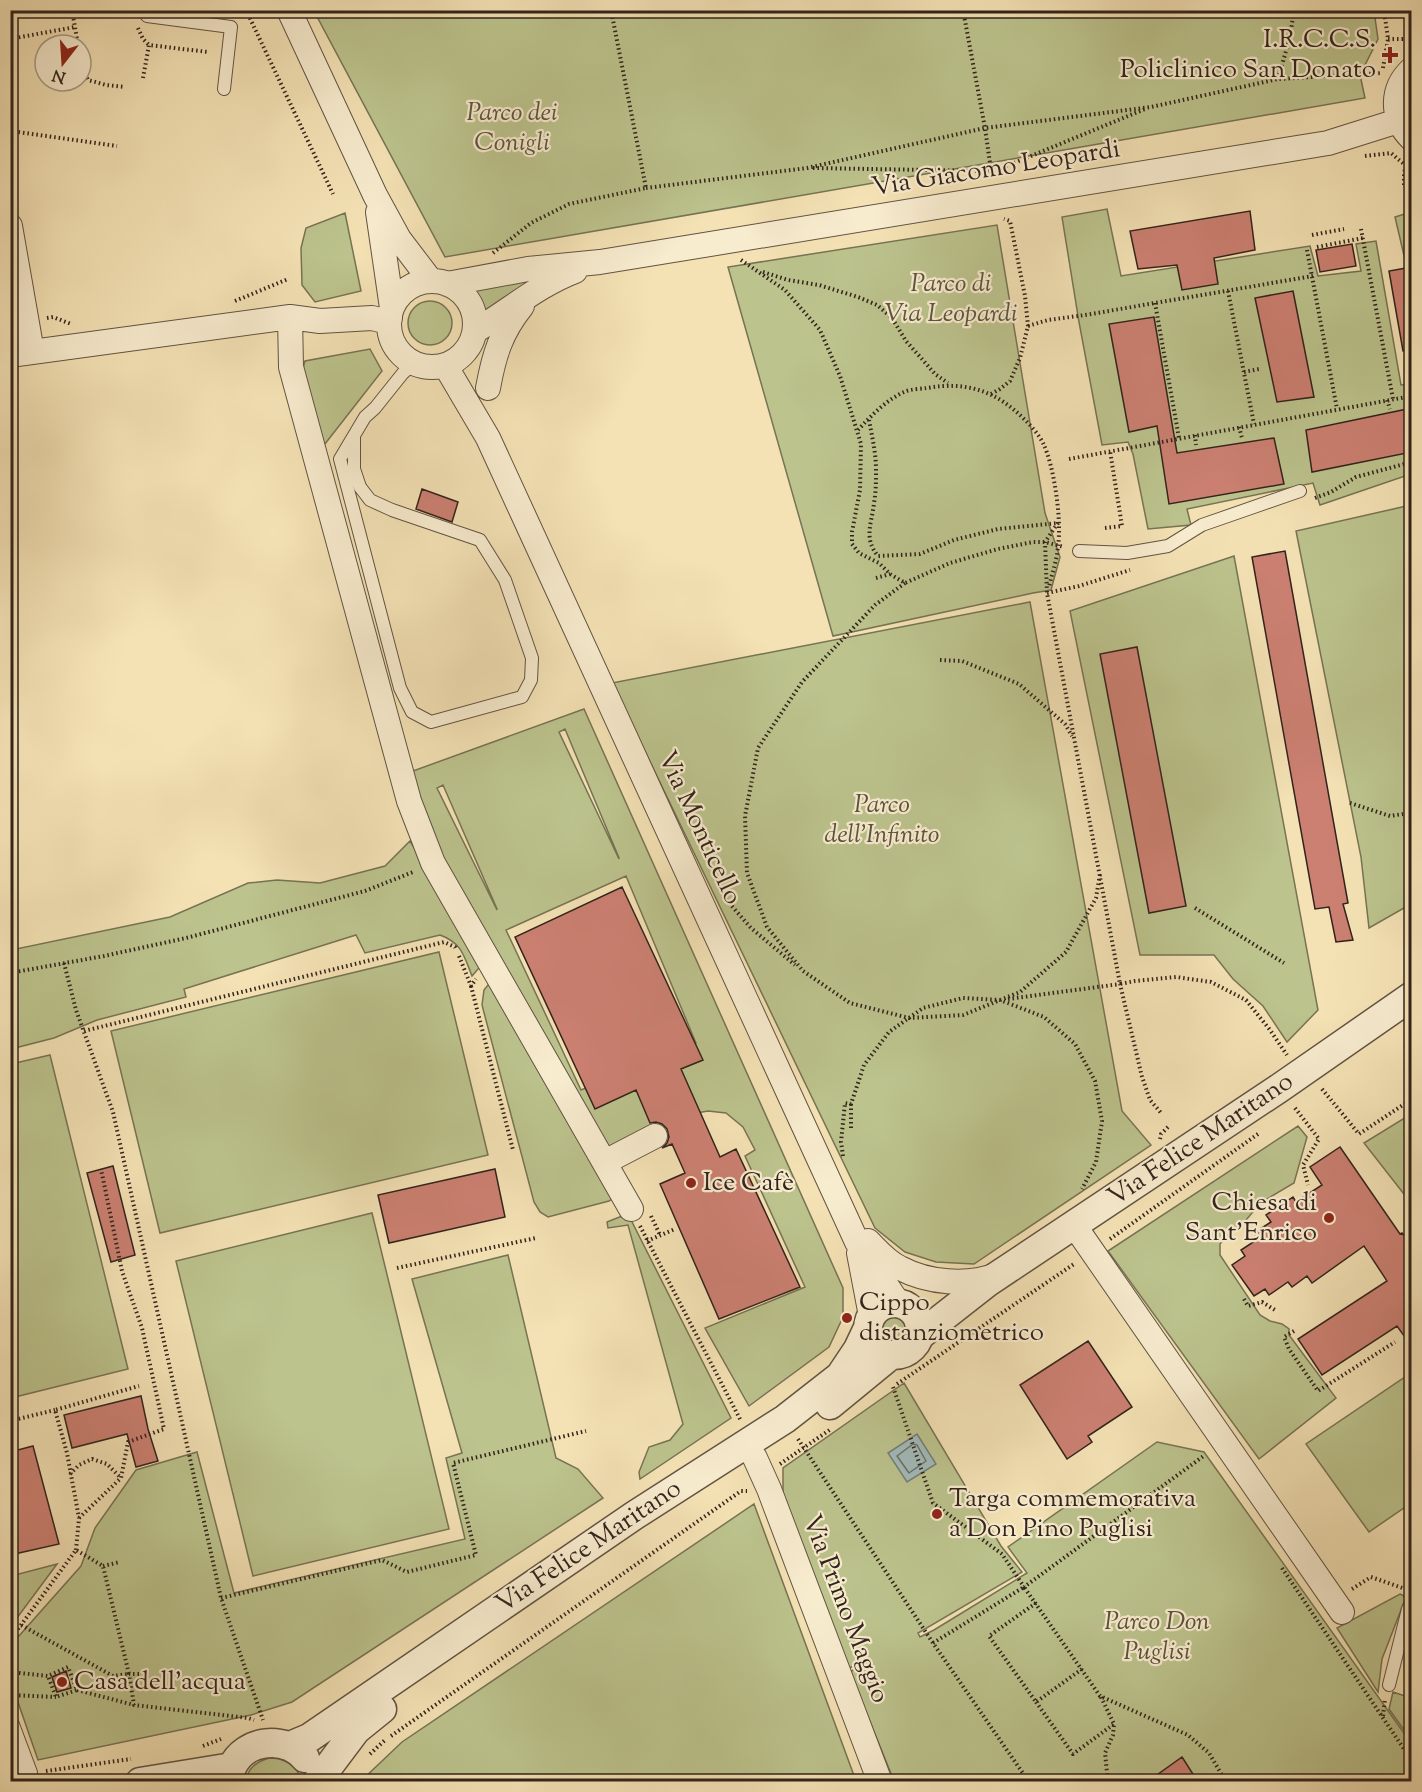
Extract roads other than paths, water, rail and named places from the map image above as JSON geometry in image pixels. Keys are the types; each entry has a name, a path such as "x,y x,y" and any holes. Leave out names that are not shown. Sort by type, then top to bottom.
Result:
{"street":[{"path":"289,10 375,195 399,239 439,282"},
{"path":"1405,130 1395,106 1397,90 1404,76 1412,69"},
{"name":"Via Giacomo Leopardi","path":"439,282 528,269 600,262 1405,130"},
{"path":"10,226 26,320 21,354 290,316 320,321 372,318 380,320 391,313 398,297 407,289 418,283 439,282 457,289 466,297 475,319 474,334 467,350 457,359 445,365 430,367 414,363 398,350 390,336 391,313 375,195"},
{"name":"Via Giacomo Leopardi","path":"474,334 532,292 559,277 600,262"},
{"name":"Via Giacomo Leopardi","path":"488,388 494,357 504,332 513,316 532,292"},
{"path":"290,316 291,367 409,801 433,863 631,1209"},
{"name":"Via Monticello","path":"474,334 488,388 489,438"},
{"name":"Via Monticello","path":"445,365 489,438 857,1242 904,1306"},
{"name":"Via Felice Maritano","path":"919,1336 995,1278 1278,1089 1412,996"},
{"path":"605,1162 655,1136"},
{"path":"829,1180 864,1238 899,1268 936,1280 995,1278"},
{"path":"1074,1225 1338,1606"},
{"name":"Via Monticello","path":"857,1242 869,1322"},
{"name":"Via Felice Maritano","path":"904,1306 941,1301 995,1278"},
{"path":"888,1304 904,1306 916,1316 920,1326 915,1344 901,1355 879,1351 870,1341 869,1322 879,1308 888,1304"},
{"name":"Via Felice Maritano","path":"316,1782 346,1741 366,1720 644,1530 755,1448 785,1419 840,1376 858,1349 869,1322"},
{"name":"Via Felice Maritano","path":"290,1746 309,1738 588,1546 853,1388 891,1355"},
{"name":"Via Primo Maggio","path":"755,1448 880,1782"},
{"path":"10,1725 28,1773"},
{"path":"139,1769 231,1774 243,1753 257,1744 274,1742 290,1746 303,1755 312,1768 316,1782"}],"lane":[{"path":"147,16 231,27 224,89"},
{"path":"354,436 354,469 360,487 370,500 392,510 480,540 505,580 532,658 531,680 522,697 431,722 412,712 400,688 340,459 365,417 414,363"},
{"path":"1079,551 1127,553 1168,546 1202,525 1300,491"},
{"path":"1389,1685 1408,1609 1412,1604"}],"water":[{"path":"917,1434 936,1464 907,1482 888,1453"}],"place":[{"name":"I.R.C.C.S. Policlinico San Donato","path":"1390,55"},
{"name":"Ice Cafè","path":"691,1183"},
{"name":"Chiesa di Sant'Enrico","path":"1329,1218"},
{"name":"Cippo distanziometrico","path":"847,1318"},
{"name":"Targa commemorativa a Don Pino Puglisi","path":"937,1514"},
{"name":"Casa dell'acqua","path":"62,1682"}],"park label":[{"name":"Parco dei Conigli","path":"512,128"},
{"name":"Parco di Via Leopardi","path":"951,299"},
{"name":"Parco dell'Infinito","path":"882,820"},
{"name":"Parco Don Puglisi","path":"1157,1636"}]}
